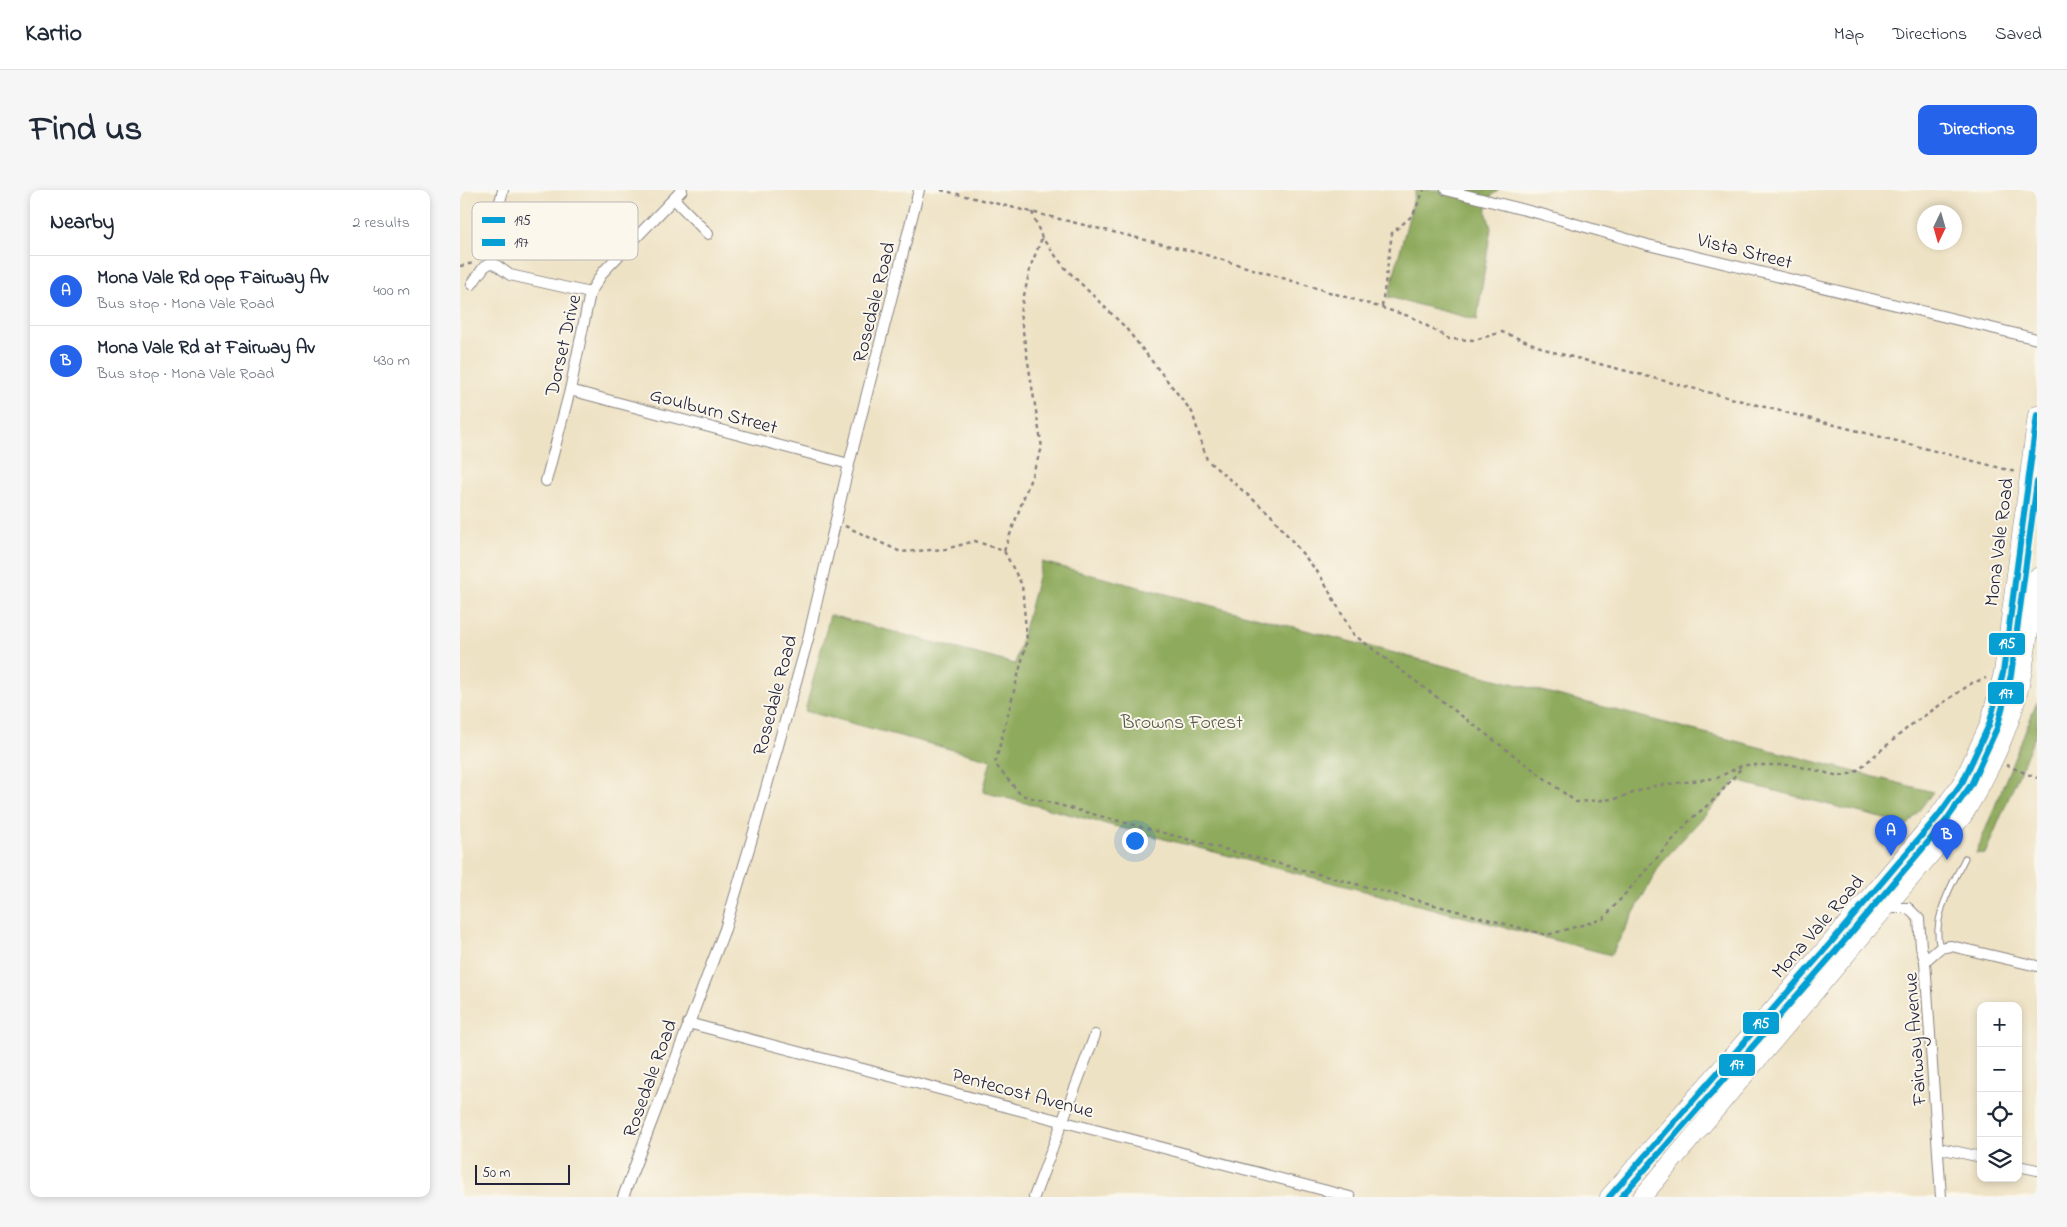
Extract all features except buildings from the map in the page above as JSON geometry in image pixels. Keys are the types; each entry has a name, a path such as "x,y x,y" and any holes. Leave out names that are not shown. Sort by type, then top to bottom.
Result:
{"highway":[{"name":"Mona Vale Road","path":"1610,1197 1828,946 1938,816 1964,781 1989,725 2003,673 2037,415"},
{"name":"Mona Vale Road","path":"1642,1197 1963,816 1994,762 2011,718 2021,676 2037,577"}],"street":[{"name":"Dorset Drive","path":"638,238 675,200 682,190"},
{"name":"Rosedale Road","path":"623,1197 725,929 808,640 849,464 920,190"},
{"name":"Vista Street","path":"1446,190 1541,214 1648,245 2037,338"},
{"path":"675,200 708,234"},
{"name":"Dorset Drive","path":"546,480 570,390 590,294 604,272 616,260"},
{"path":"472,284 484,267 492,262 510,275 590,294"},
{"name":"Goulburn Street","path":"570,390 849,464"},
{"name":"Fairway Avenue","path":"1884,909 1902,907 1915,913 1920,919 1920,948 1925,961 1941,1197"},
{"path":"1925,961 1940,948 1951,946 2037,966"},
{"name":"Pentecost Avenue","path":"688,1023 1064,1120 1350,1197"},
{"path":"1034,1197 1095,1035"},
{"path":"1939,1148 1977,1156"},
{"path":"2022,1167 2037,1170"}],"lane":[{"path":"1940,948 1936,937 1942,908 1965,858"}],"path":[{"path":"941,190 1203,254 1412,317 1449,339 1475,340 1502,332 1554,352 2018,472"},
{"path":"1382,307 1392,233 1413,215 1424,190"},
{"path":"1032,212 1042,238 1064,268 1125,327 1192,412 1207,460 1270,514 1320,575 1353,634 1523,760 1553,786 1576,802 1614,799 1654,786 1717,778 1743,766 1793,765 1839,776 1854,773 1911,725 1972,683 1986,678"},
{"path":"1004,551 1042,448 1020,313 1031,265 1042,238"},
{"path":"836,522 901,552 946,549 975,541 1004,551 1022,585 1027,641 995,764 1022,795 1547,935 1603,919 1692,819 1716,798 1743,766"},
{"path":"2005,765 2037,778"}],"green space":[{"path":"1416,190 1499,190 1491,196 1486,211 1491,228 1477,320 1388,297"},
{"name":"Browns Forest","path":"1042,562 1933,792 1908,825 1736,781 1661,863 1611,955 983,792 991,760 805,711 830,615 1015,664"},
{"path":"2037,702 2037,731 1985,854 1976,853"}],"transit line":[{"name":"195","path":"1609,1197 1828,946 1938,816 1963,781 1989,725 2003,673 2037,415"},
{"name":"197","path":"1621,1197 1835,952 1945,822 1971,785 1997,728 2011,675 2037,482"}],"place":[{"name":"Mona Vale Rd opp Fairway Av","path":"1891,856"},
{"name":"Mona Vale Rd at Fairway Av","path":"1947,860"}]}
